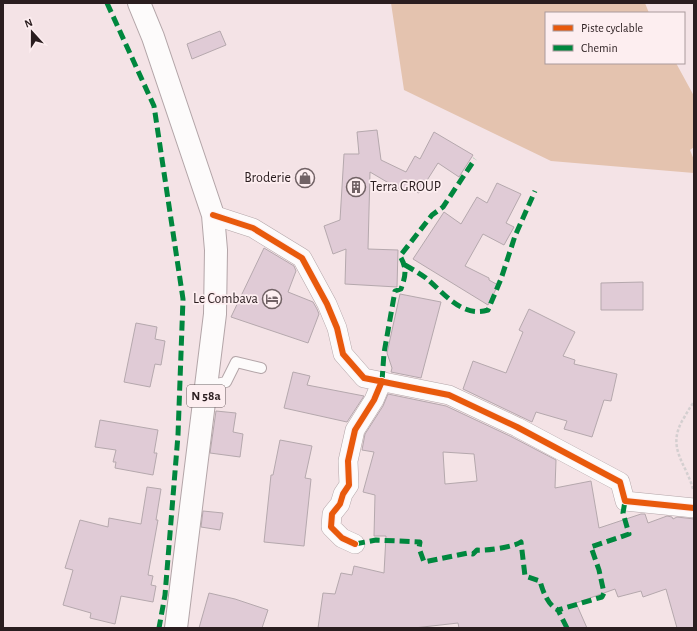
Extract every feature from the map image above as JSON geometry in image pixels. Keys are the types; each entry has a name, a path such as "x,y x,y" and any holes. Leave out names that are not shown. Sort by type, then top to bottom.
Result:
{"main road":[{"name":"N 58a","path":"139,3 153,37 214,215 216,250 215,314 176,628"}],"street":[{"path":"214,215 253,228 302,258 327,304 337,328 343,354 364,378 449,395 517,427 620,482 625,501 694,508"},
{"path":"356,544 342,538 331,527 332,514 340,504 349,485 348,461 355,430 374,400 382,381"}],"lane":[{"path":"207,386 226,382 236,362 261,368"}],"path":[{"path":"694,402 679,428 675,440 677,451 690,478 694,496"}],"shaded area":[{"path":"391,3 645,3 649,12 545,12 545,64 677,64 694,96 694,147 690,150 694,160 694,173 551,161 404,90"}],"building":[{"path":"220,31 226,45 192,59 187,44"},
{"path":"377,130 381,160 406,172 415,156 420,159 434,132 473,155 459,177 438,163 419,193 407,186 404,192 370,172 368,249 398,250 397,287 345,284 346,249 333,254 324,226 340,220 344,154 359,154 357,132"},
{"path":"497,183 521,194 506,223 514,227 504,245 483,234 465,266 489,278 489,280 498,285 488,305 413,259 444,212 461,224 477,197 487,203"},
{"name":"Le Combava","path":"264,248 294,266 296,271 288,292 313,302 317,309 319,314 308,343 231,317"},
{"path":"643,282 643,310 601,310 601,283"},
{"path":"400,294 441,302 421,378 391,372 392,368 387,353"},
{"path":"529,309 575,332 563,356 575,360 574,364 617,374 611,401 604,400 592,437 564,429 567,421 536,412 532,422 463,389 473,361 506,373 523,332 519,330"},
{"path":"136,323 157,327 155,339 165,341 161,365 155,364 150,387 124,382"},
{"path":"293,372 310,376 307,385 364,396 347,422 284,408"},
{"path":"388,394 446,406 512,437 556,460 555,488 591,481 599,528 641,514 645,514 648,523 667,516 672,517 673,519 677,517 694,519 694,628 677,628 666,589 643,597 641,591 618,597 615,589 576,603 587,628 459,628 458,623 414,628 318,628 323,593 335,594 341,573 352,575 354,566 384,573 386,536 374,536 375,495 363,492 374,452 362,450 365,434 383,406","holes":["443,452 474,454 477,481 445,484"]},
{"path":"216,411 236,413 233,432 243,434 240,457 210,453"},
{"path":"100,420 158,430 154,453 157,453 153,475 115,468 116,462 113,462 116,450 95,447"},
{"path":"280,440 312,446 305,478 311,479 304,546 264,542 271,475 273,475"},
{"path":"147,487 161,489 156,520 158,520 148,575 153,576 151,585 156,586 153,602 121,596 115,624 90,618 91,613 63,605 73,570 65,568 80,520 108,527 109,518 141,524"},
{"path":"203,511 223,513 220,530 201,527"},
{"path":"209,593 235,599 268,610 262,628 199,628"}],"marked path":[{"path":"107,3 154,106 183,299 178,435 165,595 159,628"},
{"path":"382,381 384,353 395,291 401,289 405,276 405,268 400,256 432,215 443,207 475,159"},
{"path":"405,265 426,278 454,303 479,312 488,310 501,279 515,236 535,191"},
{"path":"567,628 558,610 602,597 604,593 599,570 591,547 629,534 623,513 625,501"},
{"path":"355,544 376,540 420,542 419,548 424,562 468,553 473,554 477,550 512,546 521,542 525,576 540,581 544,594 551,605 558,610"}],"cycle path":[{"path":"213,215 253,228 302,258 327,304 337,328 343,354 364,378 449,395 517,427 620,482 625,501 694,508"},
{"path":"355,544 342,538 331,527 332,514 340,504 343,494 349,485 348,461 355,430 374,400 382,381"}],"place":[{"name":"Broderie","path":"305,178"},
{"name":"Terra GROUP","path":"356,187"},
{"name":"Le Combava","path":"272,299"}]}
